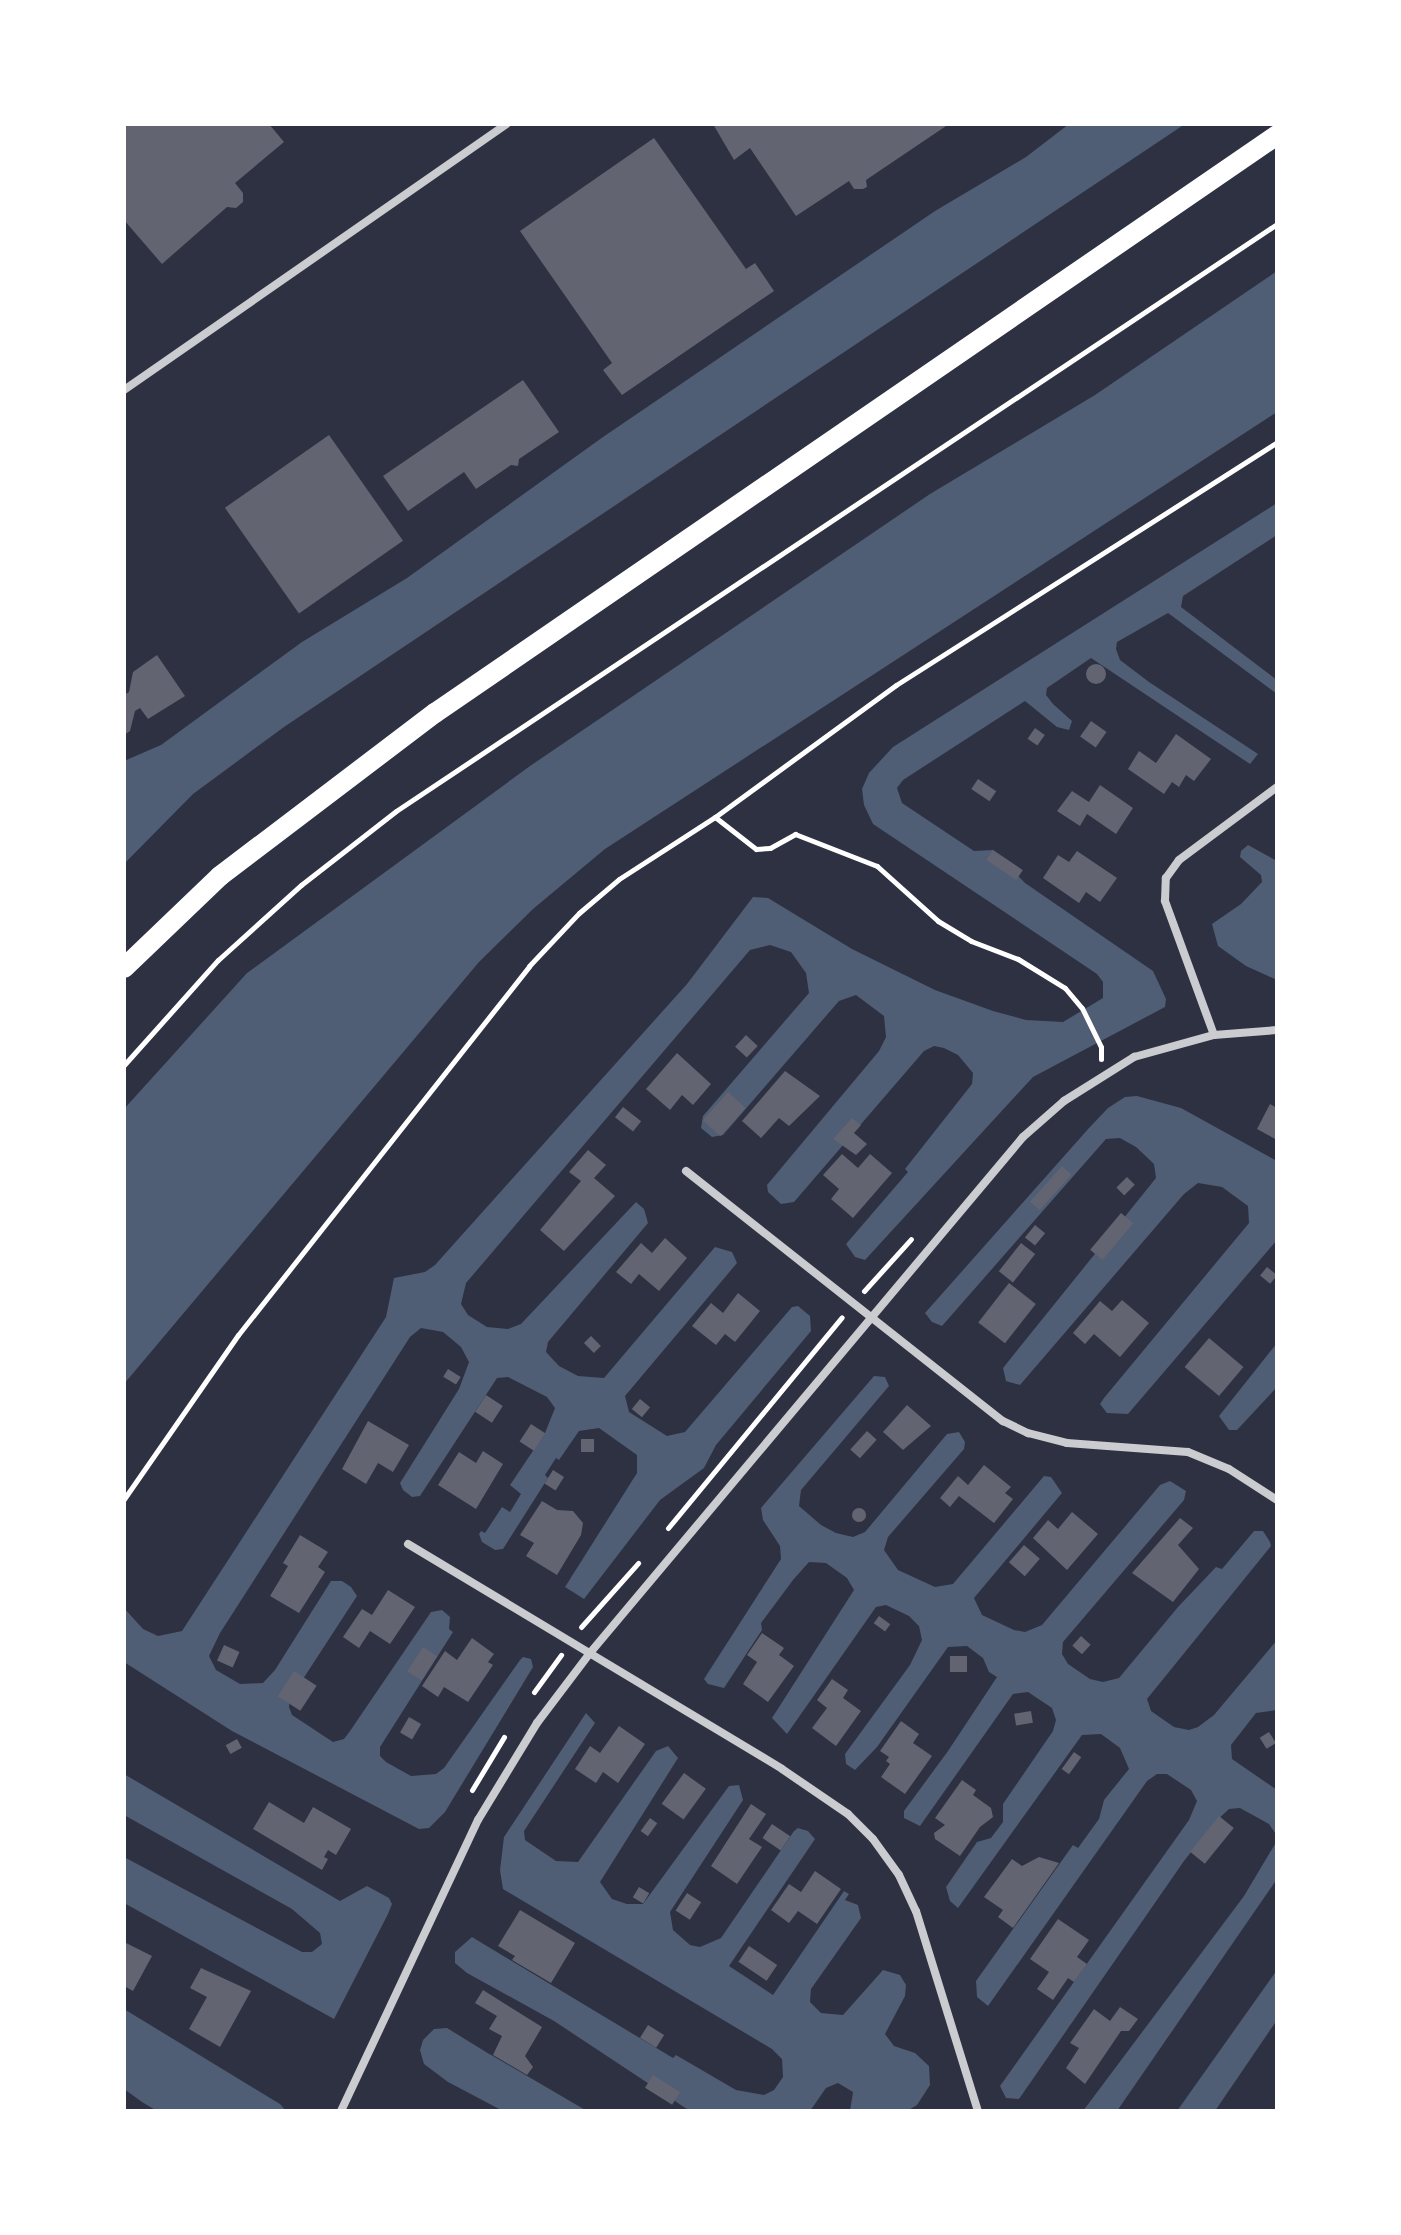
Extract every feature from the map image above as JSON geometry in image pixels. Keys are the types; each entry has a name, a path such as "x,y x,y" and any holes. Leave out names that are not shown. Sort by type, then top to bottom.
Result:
{"main road":[{"path":"124,968 220,876 435,713 1277,135"}],"street":[{"path":"124,390 507,124"},
{"path":"1214,1035 1165,901 1166,878 1179,860 1277,787"},
{"path":"341,2111 478,1820 537,1723 590,1653 1023,1137 1064,1101 1134,1057 1214,1035 1277,1030"},
{"path":"686,1171 871,1320 1003,1421 1028,1433 1091,1446 1144,1446 1188,1452 1229,1469 1277,1500"},
{"path":"408,1544 782,1769 848,1814 873,1839 899,1875 916,1911 978,2111"}],"path":[{"path":"124,1065 218,960 301,885 396,811 1277,224"},
{"path":"124,1499 238,1335 529,966 579,913 619,879 715,817 896,685 1277,442"},
{"path":"715,817 756,849 770,848 795,834 877,866 938,921 971,941 1018,959 1065,988 1082,1008 1101,1047"}],"water":[{"path":"1069,124 1185,124 284,727 193,794 124,864 124,761 161,745 302,642 407,578 603,437 935,211 1026,157"},
{"path":"1277,271 1277,412 605,849 533,909 479,962 124,1384 124,1109 247,973 530,766 930,494 1095,395"},
{"path":"1277,503 1277,535 1183,596 1181,607 1277,680 1277,694 1168,613 1117,642 1116,649 1120,660 1149,682 1258,754 1250,764 1091,658 1047,688 1046,695 1072,721 1069,730 1057,727 1025,701 903,780 897,788 902,803 974,851 993,850 1025,883 1153,971 1166,999 1165,1007 1033,1077 865,1260 855,1257 846,1244 908,1172 905,1169 972,1084 973,1073 958,1055 944,1048 934,1046 924,1051 794,1202 781,1204 768,1192 767,1185 879,1051 886,1037 884,1016 856,995 839,1001 723,1135 712,1137 701,1128 703,1116 809,993 806,973 791,952 770,945 750,950 466,1283 461,1304 468,1315 487,1327 508,1329 521,1324 636,1202 644,1209 648,1223 548,1342 546,1352 559,1366 578,1376 604,1378 715,1247 732,1252 737,1263 625,1396 629,1412 667,1436 685,1432 792,1307 798,1306 810,1316 811,1331 716,1445 704,1468 660,1500 584,1599 565,1587 637,1473 637,1455 599,1428 579,1431 545,1475 548,1478 503,1549 495,1550 482,1542 479,1534 481,1531 485,1533 502,1507 510,1512 521,1494 510,1485 545,1433 555,1408 547,1397 508,1377 497,1378 420,1496 412,1497 400,1483 459,1389 469,1362 461,1347 443,1332 421,1328 410,1337 220,1633 209,1656 216,1670 240,1684 263,1683 275,1670 331,1581 342,1581 351,1587 357,1596 290,1699 289,1707 292,1715 333,1742 344,1739 431,1612 442,1610 450,1617 449,1629 453,1632 380,1747 380,1756 386,1762 411,1776 436,1774 444,1768 520,1660 523,1657 531,1659 533,1667 445,1812 429,1828 419,1829 232,1731 124,1662 124,1608 143,1629 158,1636 182,1631 386,1317 394,1278 425,1272 435,1265 687,984 753,897 768,898 852,949 935,990 993,1011 1026,1020 1063,1022 1103,998 1103,982 1097,974 873,824 864,805 862,789 869,773 893,747"},
{"path":"1248,845 1277,861 1277,980 1246,966 1218,946 1212,924 1241,904 1262,882 1261,875 1240,857 1241,851"},
{"path":"1137,1096 1181,1108 1277,1161 1277,1240 1128,1414 1107,1413 1100,1404 1104,1398 1249,1223 1248,1206 1222,1187 1198,1183 1184,1194 1020,1385 1006,1381 1003,1368 1156,1178 1154,1164 1136,1147 1120,1138 1106,1139 942,1326 932,1322 925,1313 1108,1108 1125,1097"},
{"path":"1277,1343 1277,1387 1237,1430 1229,1430 1219,1416"},
{"path":"874,1376 885,1377 889,1386 801,1490 799,1506 836,1533 853,1537 865,1532 947,1434 959,1432 965,1442 964,1449 888,1537 884,1550 898,1570 935,1587 953,1584 1044,1476 1051,1477 1062,1493 974,1598 982,1615 1014,1630 1025,1632 1042,1625 1160,1485 1170,1481 1186,1491 1184,1500 1063,1642 1062,1654 1068,1664 1090,1679 1103,1682 1119,1678 1178,1607 1216,1567 1222,1569 1254,1531 1263,1531 1270,1542 1271,1546 1147,1699 1151,1711 1174,1727 1189,1730 1198,1727 1214,1715 1277,1640 1277,1710 1256,1713 1231,1745 1232,1759 1277,1790 1277,1879 1117,2111 1083,2111 1244,1896 1275,1844 1275,1833 1269,1824 1240,1808 1229,1809 1214,1823 1184,1861 1019,2099 1006,2098 1000,2086 1189,1820 1197,1801 1191,1790 1167,1774 1157,1774 1147,1781 988,2006 977,1997 976,1981 1073,1845 1078,1848 1099,1819 1104,1800 1129,1769 1120,1748 1101,1734 1082,1735 958,1908 950,1901 946,1887 977,1842 991,1838 1003,1822 1003,1804 1053,1731 1056,1720 1052,1708 1028,1692 1013,1694 920,1826 904,1818 904,1811 997,1677 989,1672 983,1658 967,1646 948,1647 877,1747 855,1770 846,1764 845,1754 910,1665 922,1640 919,1626 909,1616 886,1605 876,1607 787,1734 772,1718 854,1590 847,1578 826,1563 809,1562 793,1580 761,1623 762,1630 724,1688 708,1684 704,1679 781,1559 780,1546 763,1520 761,1508"},
{"path":"586,1713 595,1723 524,1831 525,1840 556,1861 578,1862 656,1751 668,1746 678,1758 600,1882 612,1899 627,1904 643,1904 729,1786 739,1785 743,1800 670,1912 673,1930 690,1945 700,1947 721,1938 794,1831 798,1828 808,1831 815,1839 729,1966 773,1995 844,1891 849,1894 845,1900 858,1905 861,1918 811,1989 810,2002 821,2013 843,2015 883,1970 900,1975 906,1985 905,1996 885,2034 894,2046 915,2053 929,2066 930,2085 917,2105 907,2111 850,2111 853,2092 838,2083 826,2088 810,2111 690,2111 554,2021 467,1973 455,1963 455,1952 472,1937 673,2058 676,2055 736,2090 764,2095 774,2090 783,2077 782,2059 772,2049 503,1889 500,1870 504,1837"},
{"path":"124,1774 340,1901 367,1886 389,1898 392,1904 388,1914 334,2019 124,1903 124,1857 302,1952 312,1952 322,1944 320,1933 292,1909 124,1815"},
{"path":"1277,1970 1277,2020 1215,2111 1177,2111"},
{"path":"124,2009 280,2104 286,2111 157,2111 142,2102 124,2089"},
{"path":"447,2028 587,2111 503,2111 448,2082 424,2064 420,2050 423,2040 434,2029"}],"building":[{"path":"124,124 269,124 284,142 235,183 243,193 243,202 236,208 227,207 162,264 124,220"},
{"path":"713,124 949,124 866,180 867,187 854,189 849,181 796,216 750,148 734,160"},
{"path":"654,138 746,269 755,263 774,291 622,395 603,370 612,363 520,231"},
{"path":"523,380 559,432 519,459 518,466 511,465 476,489 464,472 408,511 383,476"},
{"path":"329,435 403,541 299,614 225,508"},
{"path":"157,655 185,696 148,719 140,708 135,711 130,731 124,735 124,695 129,692 133,672"},
{"path":"1092,664 1100,664 1106,674 1100,684 1092,684 1086,678 1086,670"},
{"path":"1091,721 1107,732 1096,747 1080,737"},
{"path":"1035,728 1045,735 1037,746 1028,739"},
{"path":"1176,734 1211,759 1194,781 1186,775 1179,787 1172,782 1164,794 1128,769 1139,751 1156,763"},
{"path":"978,779 996,791 990,801 971,789"},
{"path":"1100,785 1133,808 1116,834 1087,814 1080,826 1057,811 1072,791 1089,802"},
{"path":"993,850 1023,870 1016,880 986,860"},
{"path":"1077,851 1117,878 1100,902 1086,892 1079,903 1043,878 1058,855 1069,862"},
{"path":"746,1035 758,1046 747,1058 735,1047"},
{"path":"677,1053 711,1084 693,1105 682,1095 670,1110 646,1089"},
{"path":"785,1071 820,1096 789,1126 779,1118 761,1138 742,1121"},
{"path":"728,1092 746,1108 720,1136 703,1120"},
{"path":"1270,1104 1277,1108 1277,1140 1257,1129"},
{"path":"623,1107 641,1121 633,1131 615,1117"},
{"path":"852,1118 861,1125 854,1133 867,1144 856,1155 833,1139"},
{"path":"588,1150 606,1165 594,1178 615,1196 564,1251 540,1230 581,1181 569,1172"},
{"path":"842,1154 858,1168 870,1154 892,1173 853,1218 831,1199 839,1189 823,1175"},
{"path":"1062,1166 1072,1175 1040,1210 1030,1202"},
{"path":"1127,1177 1135,1185 1124,1195 1116,1188"},
{"path":"1121,1213 1133,1223 1102,1260 1090,1250"},
{"path":"1035,1225 1045,1233 1035,1246 1025,1237"},
{"path":"665,1238 687,1258 659,1291 639,1274 631,1284 616,1272 641,1243 652,1253"},
{"path":"1021,1243 1035,1254 1013,1282 999,1271"},
{"path":"1267,1267 1277,1275 1270,1284 1260,1276"},
{"path":"1009,1283 1036,1304 1005,1343 978,1322"},
{"path":"738,1293 760,1311 735,1342 725,1334 716,1345 692,1326 711,1303 723,1313"},
{"path":"1122,1300 1149,1323 1120,1357 1094,1334 1085,1344 1073,1333 1100,1301 1112,1311"},
{"path":"591,1336 601,1346 594,1353 584,1343"},
{"path":"1209,1338 1243,1367 1219,1396 1185,1367"},
{"path":"448,1369 461,1377 456,1385 443,1377"},
{"path":"486,1395 503,1406 492,1423 475,1412"},
{"path":"640,1399 650,1407 642,1417 632,1409"},
{"path":"907,1405 931,1426 903,1450 883,1432"},
{"path":"368,1421 409,1445 393,1472 378,1463 366,1484 342,1469"},
{"path":"531,1424 545,1433 534,1451 520,1442"},
{"path":"867,1431 877,1440 860,1458 850,1450"},
{"path":"581,1439 594,1439 594,1452 581,1452"},
{"path":"483,1451 503,1464 476,1509 438,1485 459,1452 476,1463"},
{"path":"984,1465 1011,1487 1005,1493 1013,1499 994,1523 959,1496 950,1507 940,1498 958,1476 968,1485"},
{"path":"553,1470 564,1477 556,1490 545,1484"},
{"path":"542,1501 557,1510 573,1511 583,1523 581,1535 557,1575 526,1556 534,1543 520,1535"},
{"path":"859,1508 866,1515 859,1522 852,1515"},
{"path":"1072,1512 1098,1534 1067,1570 1033,1538 1048,1520 1058,1529"},
{"path":"1180,1518 1193,1528 1178,1545 1199,1569 1173,1602 1132,1573"},
{"path":"300,1535 328,1552 318,1567 325,1572 299,1613 270,1596 288,1566 283,1563"},
{"path":"1024,1545 1040,1559 1025,1576 1009,1562"},
{"path":"388,1590 415,1607 390,1644 370,1631 359,1648 343,1637 362,1609 372,1615"},
{"path":"879,1616 890,1624 885,1632 874,1623"},
{"path":"762,1633 784,1648 779,1655 794,1666 768,1702 743,1684 757,1662 747,1655"},
{"path":"1081,1636 1091,1645 1082,1654 1072,1646"},
{"path":"472,1638 494,1654 488,1662 493,1665 468,1702 444,1687 438,1697 422,1686 445,1651 457,1660"},
{"path":"224,1645 240,1652 233,1667 217,1661"},
{"path":"423,1647 437,1656 421,1681 407,1671"},
{"path":"950,1656 967,1656 967,1672 950,1672"},
{"path":"294,1671 317,1686 300,1711 278,1696"},
{"path":"832,1679 848,1690 843,1698 861,1711 836,1746 812,1728 827,1708 817,1700"},
{"path":"1031,1711 1033,1723 1016,1726 1014,1714"},
{"path":"409,1717 421,1724 412,1740 400,1733"},
{"path":"901,1721 919,1734 913,1743 932,1756 905,1794 881,1777 890,1764 886,1761 889,1757 880,1751"},
{"path":"619,1726 645,1744 618,1783 603,1772 596,1783 575,1769 590,1746 600,1753"},
{"path":"1269,1732 1276,1743 1267,1749 1260,1738"},
{"path":"237,1739 242,1748 230,1754 226,1745"},
{"path":"1074,1752 1081,1757 1069,1774 1062,1769"},
{"path":"684,1773 706,1789 684,1820 662,1804"},
{"path":"962,1780 976,1790 973,1795 991,1808 993,1817 980,1827 960,1856 935,1839 934,1833 945,1825 935,1818"},
{"path":"269,1802 304,1823 313,1807 351,1829 336,1855 328,1850 324,1857 328,1859 322,1870 253,1829"},
{"path":"751,1804 766,1814 749,1839 762,1847 737,1884 711,1866"},
{"path":"1219,1816 1234,1828 1205,1864 1190,1852"},
{"path":"650,1818 657,1823 648,1836 641,1831"},
{"path":"772,1824 790,1836 781,1850 762,1838"},
{"path":"1039,1857 1059,1863 1013,1928 998,1917 1003,1910 984,1897 1012,1859 1022,1866"},
{"path":"815,1871 841,1889 817,1924 798,1911 789,1923 771,1910 789,1884 801,1892"},
{"path":"639,1887 649,1893 643,1903 633,1897"},
{"path":"687,1893 701,1902 690,1920 676,1911"},
{"path":"520,1910 575,1943 551,1983 512,1960 515,1956 498,1946"},
{"path":"1058,1919 1089,1940 1077,1957 1087,1964 1074,1982 1068,1978 1053,2000 1037,1989 1049,1972 1030,1959"},
{"path":"124,1942 152,1956 133,1991 124,1986"},
{"path":"749,1946 777,1965 767,1981 738,1962"},
{"path":"201,1968 251,1991 220,2047 189,2029 207,1997 190,1988"},
{"path":"483,1990 542,2027 525,2056 533,2067 527,2075 493,2055 502,2036 489,2029 497,2016 475,2003"},
{"path":"1120,2007 1138,2019 1129,2031 1121,2031 1085,2084 1066,2068 1079,2048 1070,2043 1094,2009 1110,2021"},
{"path":"648,2025 664,2035 656,2048 640,2038"},
{"path":"653,2075 680,2092 672,2105 645,2088"}]}
